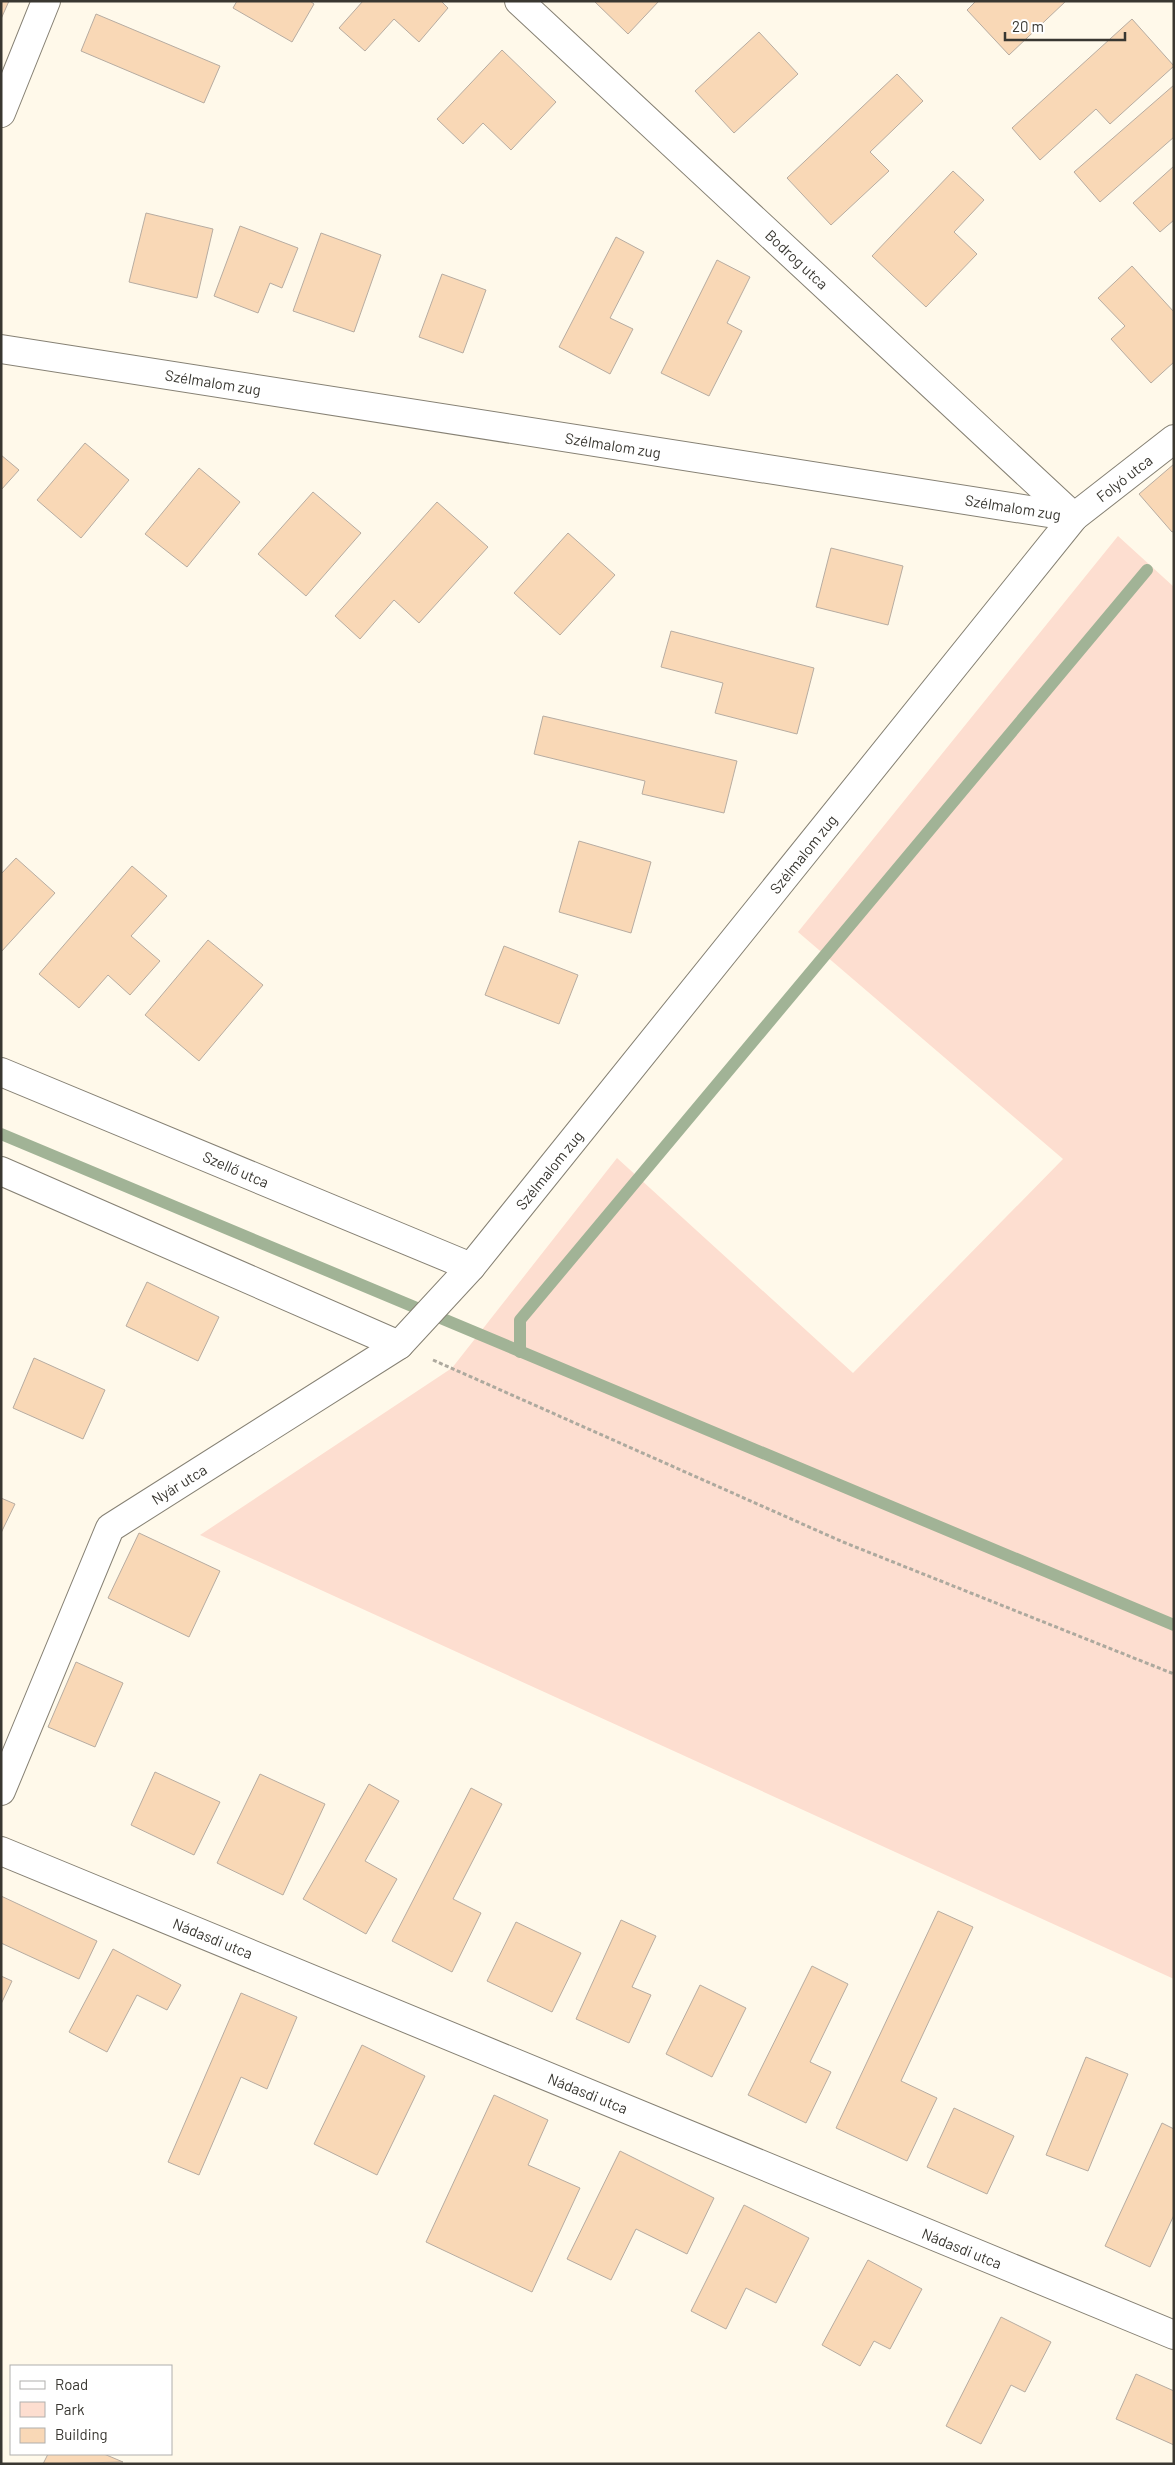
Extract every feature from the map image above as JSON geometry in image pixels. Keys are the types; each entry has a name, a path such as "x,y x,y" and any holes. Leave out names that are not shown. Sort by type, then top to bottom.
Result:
{"street":[{"path":"1,113 46,1"},
{"name":"Bodrog utca","path":"519,1 1074,517"},
{"name":"Szélmalom zug","path":"1,349 1074,517 472,1267"},
{"name":"Folyó utca","path":"1074,517 1174,439"},
{"name":"Szellő utca","path":"1,1072 472,1267"},
{"path":"1,1171 399,1345"},
{"name":"Nyár utca","path":"1,1791 110,1528 399,1345 472,1267"},
{"name":"Nádasdi utca","path":"1,1851 1174,2335"}],"path":[{"path":"399,1345 843,1542 1174,1674"}],"green space":[{"path":"1118,536 1174,587 1174,1979 200,1535 452,1368 617,1158 853,1373 1063,1159 798,932"}],"building":[{"path":"1,1 9,1 1,19"},
{"path":"237,1 310,1 314,4 292,42 233,8"},
{"path":"363,1 441,1 448,8 419,42 394,19 365,51 339,28"},
{"path":"594,1 659,1 628,34"},
{"path":"976,1 1066,1 1009,55 967,10"},
{"path":"96,14 220,66 204,103 81,51"},
{"path":"1132,19 1174,66 1110,124 1096,109 1040,160 1012,128"},
{"path":"759,32 798,74 734,133 695,91"},
{"path":"502,50 556,102 511,150 483,123 463,144 437,119"},
{"path":"897,74 923,101 870,152 889,171 831,225 787,178"},
{"path":"1174,85 1174,137 1100,202 1074,172"},
{"path":"1174,166 1174,220 1160,232 1133,203"},
{"path":"953,171 984,200 954,232 977,254 926,307 872,256"},
{"path":"146,213 213,229 197,298 129,282"},
{"path":"240,226 298,248 282,288 270,283 258,313 214,296"},
{"path":"321,233 381,255 354,332 293,311"},
{"path":"616,237 644,252 610,318 633,329 610,374 559,347"},
{"path":"717,260 750,277 727,323 742,331 709,396 661,373"},
{"path":"1132,266 1174,312 1174,362 1151,383 1111,339 1125,326 1098,298"},
{"path":"442,274 486,290 463,353 419,337"},
{"path":"85,443 129,480 81,538 37,500"},
{"path":"1,455 19,470 1,490"},
{"path":"1174,464 1174,531 1172,532 1139,494"},
{"path":"199,468 240,502 187,567 145,534"},
{"path":"313,492 361,533 306,596 258,554"},
{"path":"437,502 488,547 419,623 394,600 360,639 335,616"},
{"path":"568,533 615,575 560,635 514,593"},
{"path":"831,548 903,566 888,625 816,607"},
{"path":"671,631 814,668 797,734 715,713 723,683 661,667"},
{"path":"543,716 737,761 724,813 642,794 645,781 534,754"},
{"path":"579,841 651,862 631,933 559,912"},
{"path":"16,858 55,893 1,952 1,874"},
{"path":"132,866 167,896 131,936 160,961 130,995 108,975 79,1008 39,974"},
{"path":"208,940 263,985 199,1061 145,1015"},
{"path":"504,946 578,975 559,1024 485,995"},
{"path":"147,1282 219,1317 198,1361 126,1326"},
{"path":"34,1358 105,1390 83,1439 13,1408"},
{"path":"1,1498 15,1504 1,1533"},
{"path":"139,1533 220,1571 189,1637 108,1598"},
{"path":"76,1662 123,1683 95,1747 48,1727"},
{"path":"155,1772 220,1802 194,1855 131,1825"},
{"path":"260,1774 325,1804 283,1895 217,1863"},
{"path":"369,1784 399,1801 365,1861 397,1879 366,1934 303,1899"},
{"path":"471,1788 502,1804 453,1899 481,1913 452,1972 392,1941"},
{"path":"1,1896 97,1941 79,1979 1,1943"},
{"path":"938,1911 973,1927 901,2081 937,2098 907,2161 836,2128"},
{"path":"621,1920 656,1936 632,1987 651,1995 629,2043 576,2019"},
{"path":"516,1922 581,1953 552,2012 487,1981"},
{"path":"113,1949 181,1985 167,2010 137,1995 107,2052 69,2032"},
{"path":"812,1966 848,1984 810,2062 831,2072 806,2123 748,2095"},
{"path":"1,1976 12,1981 1,2004"},
{"path":"700,1985 746,2008 712,2077 666,2054"},
{"path":"241,1993 297,2017 267,2089 241,2077 199,2175 168,2162"},
{"path":"362,2045 425,2076 377,2175 314,2144"},
{"path":"1086,2057 1128,2074 1088,2171 1046,2155"},
{"path":"494,2095 548,2120 528,2165 580,2188 532,2292 426,2242"},
{"path":"954,2108 1014,2136 987,2194 927,2167"},
{"path":"1162,2123 1174,2129 1174,2215 1150,2267 1105,2246"},
{"path":"620,2151 714,2198 687,2254 636,2229 611,2280 567,2259"},
{"path":"744,2205 809,2238 776,2303 746,2288 726,2329 691,2311"},
{"path":"868,2260 922,2289 890,2349 874,2341 860,2366 822,2345"},
{"path":"1001,2317 1051,2342 1025,2392 1011,2385 981,2444 946,2426"},
{"path":"1136,2374 1174,2391 1174,2445 1116,2419"},
{"path":"48,2455 106,2455 123,2462 43,2464"}],"waterway":[{"path":"520,1352 520,1320 1147,570"},
{"path":"1,1134 1174,1625"}]}
